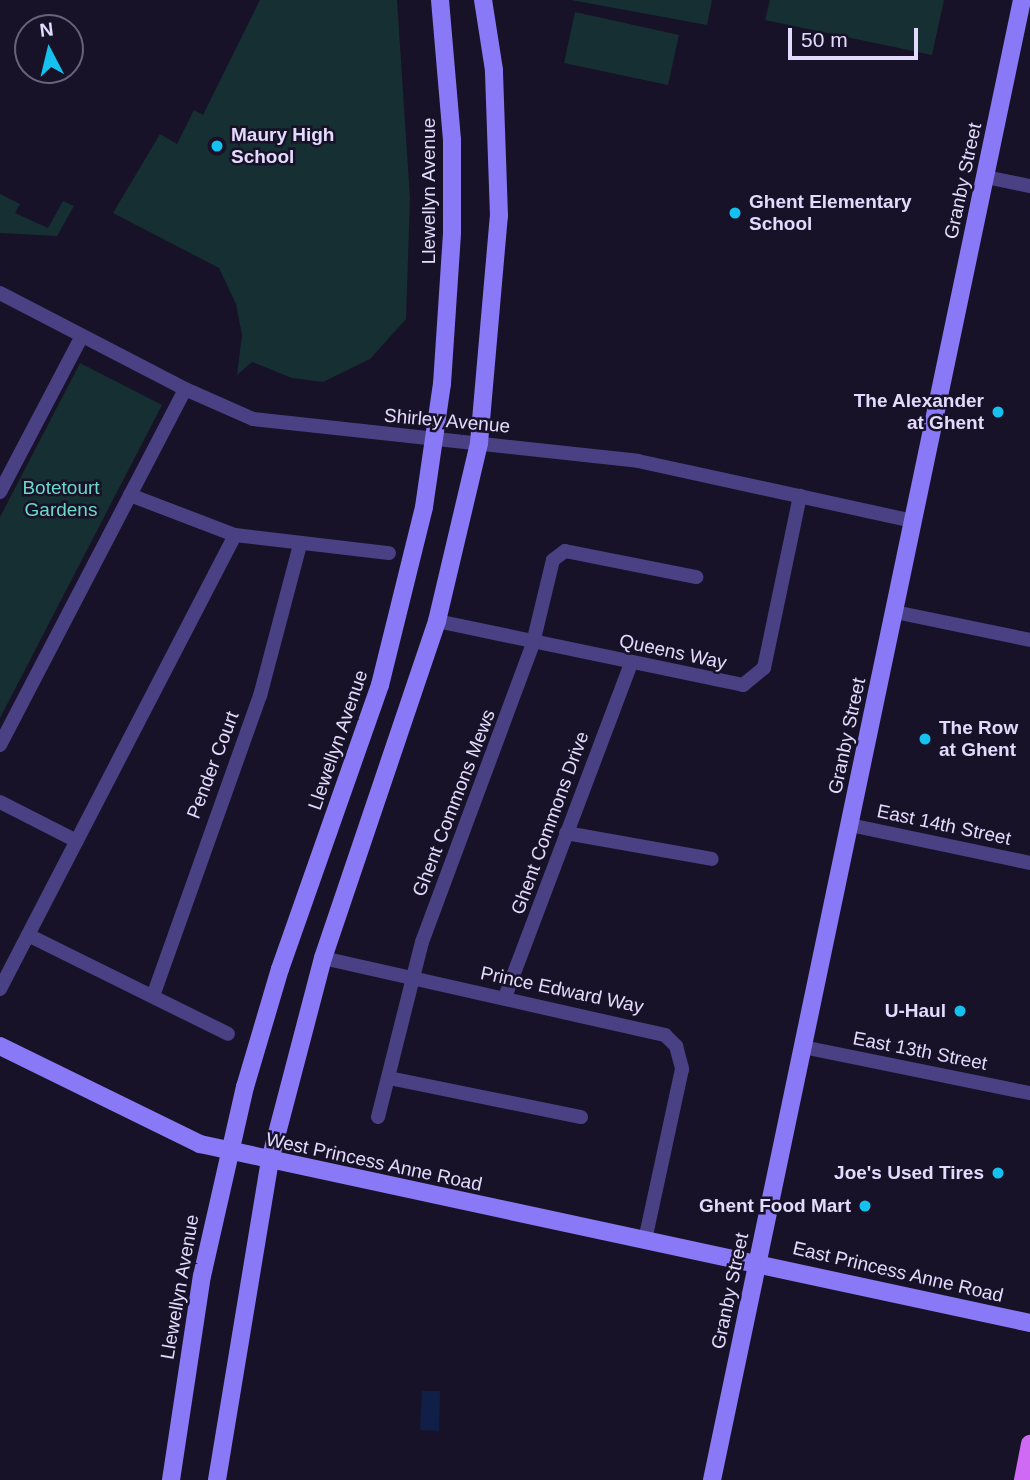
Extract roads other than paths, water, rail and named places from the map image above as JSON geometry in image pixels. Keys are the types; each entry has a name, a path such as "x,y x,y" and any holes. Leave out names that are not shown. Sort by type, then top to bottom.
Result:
{"main road":[{"path":"1023,1480 1030,1444"}],"street":[{"name":"Llewellyn Avenue","path":"171,1480 202,1276 229,1151 280,969 380,685 411,567 434,439 448,324 452,140 440,0"},
{"path":"217,1480 270,1160 323,958 438,621 479,443 499,216 494,69 484,0"},
{"name":"Granby Street","path":"712,1480 1022,0"},
{"path":"986,177 1030,186"},
{"name":"Shirley Avenue","path":"0,293 185,389 253,419 638,461 914,521"},
{"path":"0,492 82,336"},
{"path":"0,745 185,389"},
{"path":"130,495 235,535 300,545 389,553"},
{"name":"Queens Way","path":"438,621 734,685 756,678 764,668 800,496"},
{"path":"0,989 235,535"},
{"name":"Pender Court","path":"153,996 260,695 300,545"},
{"name":"Ghent Commons Mews","path":"378,1117 422,942 533,643 553,560 565,551 696,577"},
{"path":"895,612 1030,640"},
{"name":"Ghent Commons Drive","path":"506,997 631,663"},
{"path":"0,802 77,841"},
{"name":"East 14th Street","path":"850,825 1030,863"},
{"path":"566,833 712,859"},
{"path":"28,935 228,1034"},
{"name":"Prince Edward Way","path":"323,958 654,1030 676,1046 681,1069 645,1240"},
{"name":"West Princess Anne Road","path":"0,1046 200,1144 758,1263"},
{"name":"East 13th Street","path":"803,1047 1030,1093"},
{"path":"389,1078 581,1117"},
{"name":"East Princess Anne Road","path":"758,1263 1030,1323"}],"water":[{"path":"422,1391 440,1391 439,1431 420,1430"}],"place":[{"name":"Maury High School","path":"217,146"},
{"name":"Ghent Elementary School","path":"735,213"},
{"name":"The Alexander at Ghent","path":"998,412"},
{"name":"The Row at Ghent","path":"925,739"},
{"name":"U-Haul","path":"960,1011"},
{"name":"Joe's Used Tires","path":"998,1173"},
{"name":"Ghent Food Mart","path":"865,1206"}],"park label":[{"name":"Botetourt Gardens","path":"61,499"}]}
